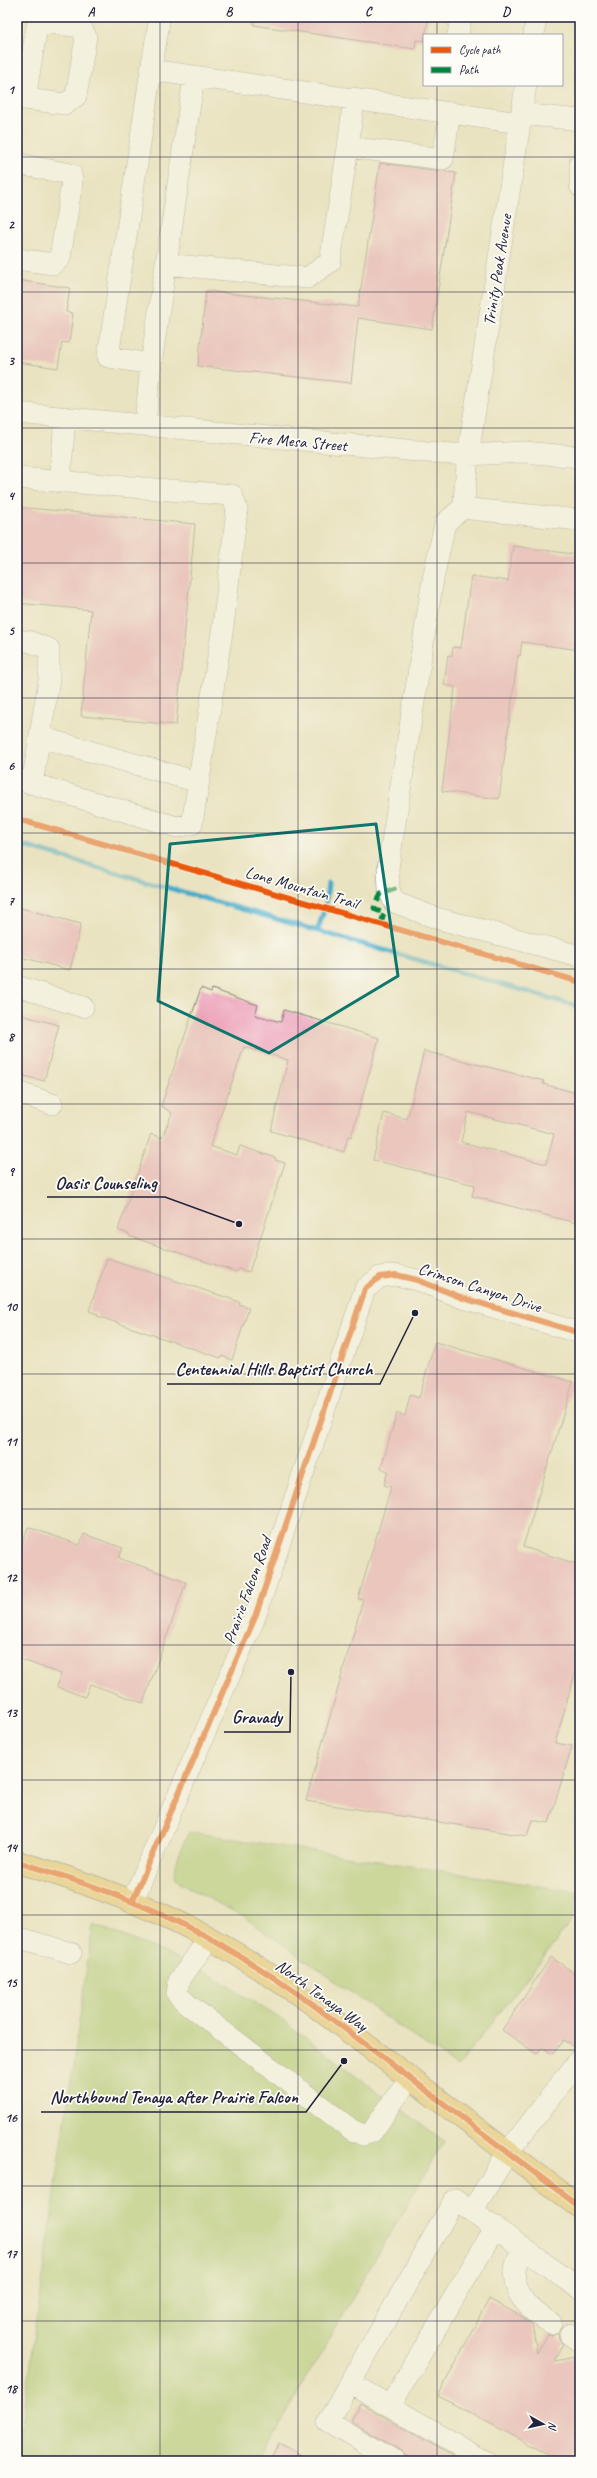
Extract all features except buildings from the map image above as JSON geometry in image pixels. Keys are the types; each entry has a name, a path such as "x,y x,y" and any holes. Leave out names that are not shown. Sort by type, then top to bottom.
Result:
{"main road":[{"name":"North Tenaya Way","path":"17,1862 89,1885 132,1902 209,1938 307,2000 508,2152 577,2199"}],"street":[{"path":"458,34 461,17"},
{"path":"534,34 536,17"},
{"path":"150,364 108,357 159,22"},
{"path":"151,70 450,112 521,118 580,120"},
{"path":"145,425 150,364 194,77"},
{"name":"Trinity Peak Avenue","path":"465,506 464,500 468,455 526,86"},
{"path":"166,264 307,278 330,262 354,98"},
{"path":"348,147 443,159 450,112"},
{"path":"580,163 580,186"},
{"path":"17,164 71,174 72,182 60,258 53,264 17,259"},
{"name":"Fire Mesa Street","path":"17,413 252,437 468,455 523,452 580,457"},
{"path":"60,482 65,417"},
{"path":"17,478 232,495 237,510 224,619 192,824 177,827 24,781 40,737 50,680 49,649 28,641 17,641"},
{"path":"580,520 471,509 465,506 445,523 433,579 388,868 390,896 394,902 436,918 580,956"},
{"path":"40,737 198,782"},
{"path":"17,986 82,1007"},
{"path":"17,1092 52,1104"},
{"name":"Crimson Canyon Drive","path":"372,1281 380,1277 396,1275 417,1280 463,1298 580,1333"},
{"name":"Prairie Falcon Road","path":"132,1902 255,1617 350,1330 365,1289 372,1281"},
{"path":"17,1937 70,1953"},
{"path":"209,1938 179,1981 177,1994 186,2003 352,2130 363,2135 372,2132 410,2077"},
{"path":"472,2211 508,2152 580,2059"},
{"path":"395,2461 328,2422 455,2199 580,2289"},
{"path":"390,2406 495,2228"},
{"path":"524,2248 517,2259 514,2272 516,2290 525,2303 551,2323"},
{"path":"350,2383 485,2461"}],"highlighted area":[{"path":"376,824 398,976 269,1053 158,1001 170,844"}],"green space":[{"path":"189,1832 579,1892 570,1923 457,2067 244,1917 180,1883 176,1878 175,1865 179,1852"},
{"path":"93,1924 167,1954 216,1978 282,2020 444,2141 258,2461 17,2461"}],"waterway":[{"path":"17,844 580,1007"},
{"path":"326,903 328,883"},
{"path":"317,931 324,911"}],"marked path":[{"path":"381,924 384,913 374,908 381,894 398,888"}],"cycle path":[{"name":"Lone Mountain Trail","path":"17,819 580,982"},
{"path":"132,1902 255,1617 365,1289 380,1277 396,1275 417,1280 463,1298 580,1333"},
{"path":"17,1862 66,1877 139,1904 186,1926 247,1960 307,2000 580,2207"}],"place":[{"name":"Oasis Counseling","path":"239,1224"},
{"name":"Centennial Hills Baptist Church","path":"415,1313"},
{"name":"Gravady","path":"291,1672"},
{"name":"Northbound Tenaya after Prairie Falcon","path":"344,2061"}]}
